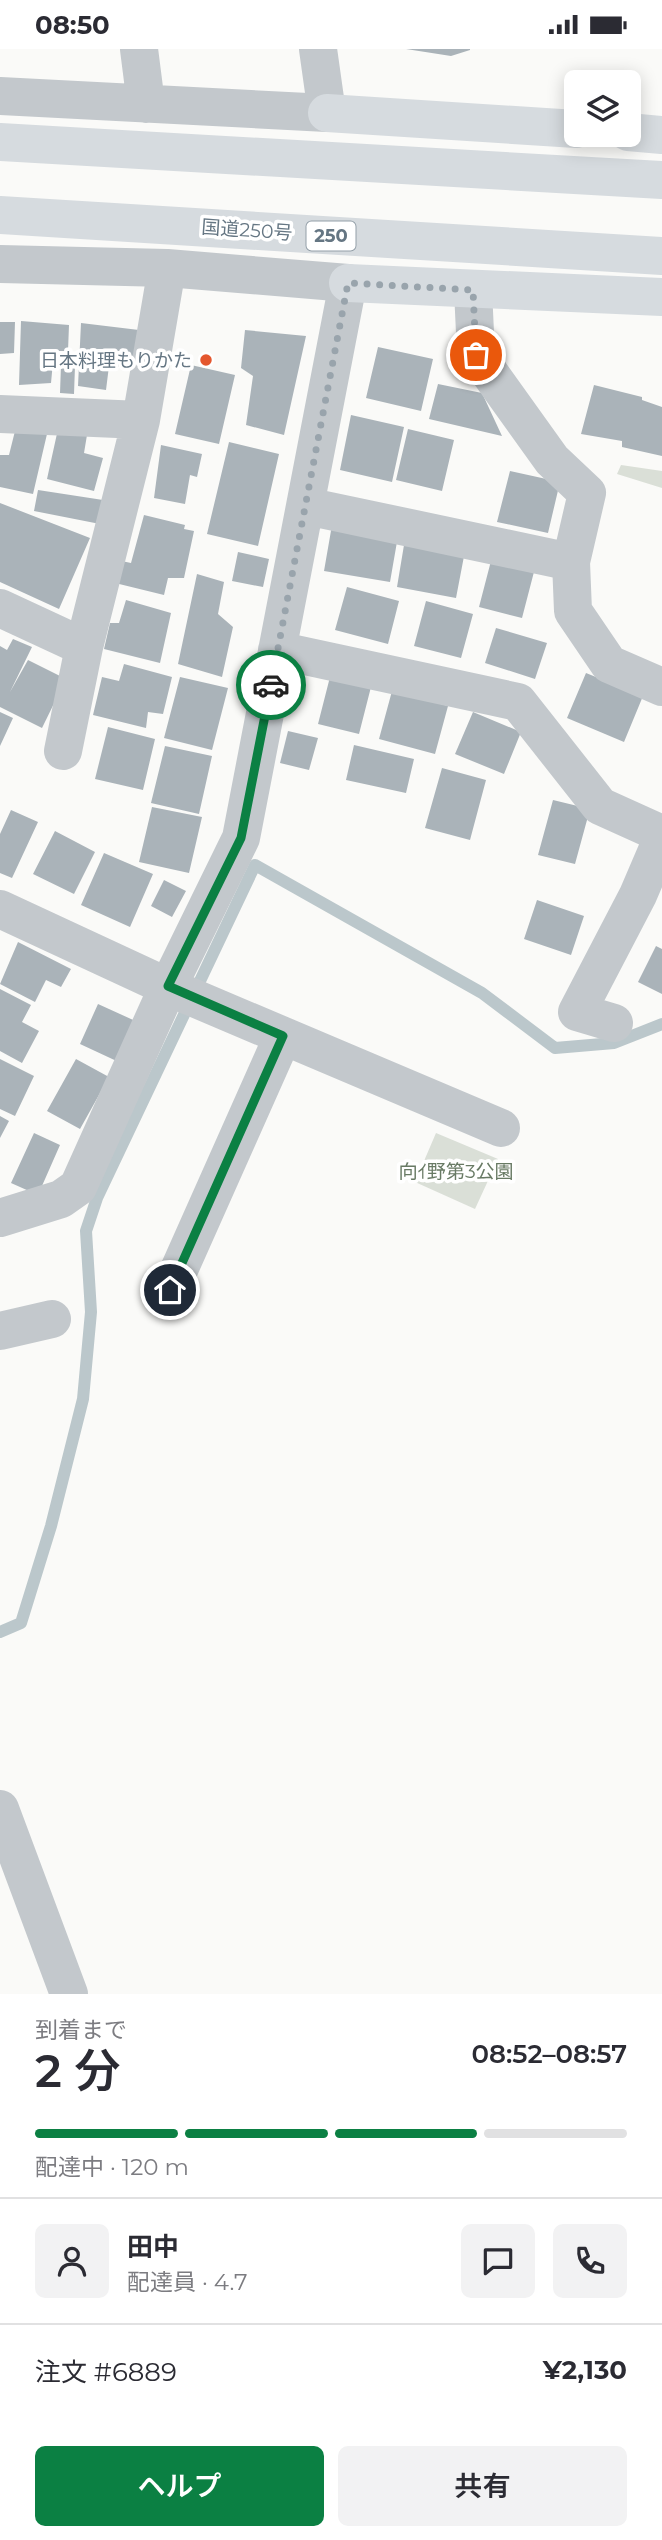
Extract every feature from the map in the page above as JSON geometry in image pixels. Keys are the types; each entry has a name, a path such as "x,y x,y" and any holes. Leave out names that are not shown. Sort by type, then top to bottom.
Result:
{"highway":[{"path":"327,113 564,128"},
{"path":"641,133 662,135"},
{"path":"0,142 662,180"},
{"name":"国道250号","path":"0,215 662,256"},
{"path":"348,283 662,297"}],"street":[{"path":"139,49 146,104"},
{"path":"0,96 327,113 318,49"},
{"path":"0,264 167,268 348,283 241,838 180,992 78,1187 61,1199 0,1218"},
{"path":"63,751 83,647 141,420 167,268"},
{"path":"473,290 476,355 552,460 587,493 571,562 573,611 609,664 662,687"},
{"path":"0,414 141,420"},
{"path":"306,506 571,562"},
{"path":"0,608 83,647"},
{"path":"277,650 518,702 600,806 662,834"},
{"path":"614,1023 577,1012 638,895 662,839"},
{"path":"0,909 283,1036 460,1094 501,1128"},
{"path":"170,1290 283,1036"},
{"path":"0,1331 52,1319"},
{"path":"0,1809 69,1994"}],"green space":[{"path":"621,465 662,471 662,488 617,474"},
{"name":"向ｲ野第3公園","path":"436,1133 498,1159 475,1209 415,1182"}],"building":[{"path":"406,49 470,49 470,50 451,56"},
{"path":"21,321 69,325 68,351 54,351 51,383 19,385"},
{"path":"0,322 15,322 14,353 0,354"},
{"path":"81,323 139,330 136,358 123,356 121,367 109,366 106,390 78,386"},
{"path":"245,330 306,336 284,435 246,425 253,376 241,368"},
{"path":"378,347 433,359 421,411 366,398"},
{"path":"61,365 75,366 74,394 60,393"},
{"path":"191,365 235,375 219,444 175,434"},
{"path":"438,384 482,393 502,436 429,419"},
{"path":"594,385 642,397 642,400 662,407 662,456 622,447 622,441 581,434"},
{"path":"351,415 404,427 392,482 340,470"},
{"path":"16,427 47,434 33,494 0,487 0,455 9,455"},
{"path":"58,429 87,435 84,453 103,458 94,491 47,479"},
{"path":"408,429 454,440 442,491 396,480"},
{"path":"229,442 279,454 258,546 207,534"},
{"path":"161,445 202,454 197,477 190,475 185,504 154,498"},
{"path":"510,471 560,482 548,533 497,522"},
{"path":"38,490 103,500 100,524 34,511"},
{"path":"0,503 90,538 59,609 0,582"},
{"path":"144,515 185,525 184,529 194,531 184,578 168,578 164,595 111,582 117,560 131,563"},
{"path":"332,525 398,536 390,582 324,571"},
{"path":"405,539 465,551 456,598 397,587"},
{"path":"238,552 269,559 263,587 232,581"},
{"path":"492,557 535,568 522,618 479,607"},
{"path":"197,574 224,582 218,614 233,627 222,677 178,664"},
{"path":"347,587 399,601 388,644 335,630"},
{"path":"126,600 171,613 160,663 104,649 110,623 119,623"},
{"path":"426,601 473,614 461,658 414,646"},
{"path":"496,628 547,643 535,679 485,663"},
{"path":"13,639 32,647 10,692 28,660 66,679 42,728 0,707 0,646 7,650"},
{"path":"124,664 172,677 163,714 148,712 146,728 93,715 102,677 119,681"},
{"path":"331,673 372,683 359,734 318,724"},
{"path":"586,673 643,696 624,742 567,718"},
{"path":"180,677 228,688 212,750 164,738"},
{"path":"392,691 448,706 435,754 379,739"},
{"path":"0,712 13,718 0,746"},
{"path":"473,712 521,732 504,774 455,754"},
{"path":"108,727 155,739 143,790 95,779"},
{"path":"288,731 318,738 309,770 280,763"},
{"path":"354,745 414,759 406,793 346,780"},
{"path":"165,746 212,756 199,814 151,803"},
{"path":"442,768 486,780 470,840 425,828"},
{"path":"553,800 590,809 575,864 538,855"},
{"path":"152,807 202,817 189,873 139,862"},
{"path":"11,810 38,822 12,878 0,873 0,834"},
{"path":"55,831 95,852 74,894 33,874"},
{"path":"104,853 153,874 130,927 81,905"},
{"path":"164,880 186,891 172,917 151,906"},
{"path":"537,900 584,916 571,955 524,939"},
{"path":"18,942 71,969 61,987 46,980 35,1002 0,984"},
{"path":"656,946 662,949 662,994 638,982"},
{"path":"0,989 31,1005 22,1022 39,1031 22,1063 0,1051"},
{"path":"98,1004 142,1024 123,1064 80,1044"},
{"path":"0,1059 34,1076 15,1116 0,1109"},
{"path":"76,1059 109,1077 80,1129 47,1111"},
{"path":"0,1116 9,1121 0,1138"},
{"path":"34,1133 60,1145 38,1195 11,1183"}],"waterway":[{"path":"0,1632 21,1623 51,1526 83,1399 91,1312 86,1231 97,1198 255,865 482,993 555,1048 614,1043 662,1024"}],"way so far":[{"path":"271,685 348,283 473,290 476,355"}],"place":[{"name":"日本料理もりかた","path":"206,360"}],"route":[{"path":"170,1290 283,1036 168,986 241,838 271,685"}]}
